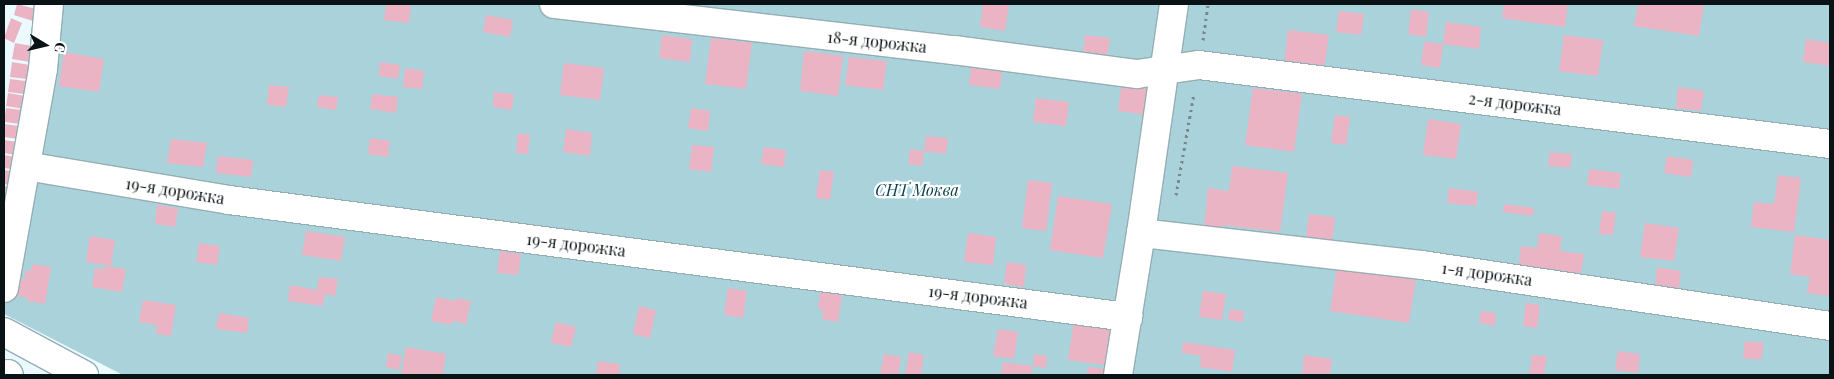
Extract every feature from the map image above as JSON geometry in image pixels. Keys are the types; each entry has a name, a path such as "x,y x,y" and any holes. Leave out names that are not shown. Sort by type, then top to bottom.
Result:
{"street":[{"path":"4,288 43,69 49,4"},
{"name":"18-я дорожка","path":"554,4 954,50 1137,74 1199,65"},
{"path":"1118,375 1141,233 1174,4"},
{"name":"2-я дорожка","path":"1199,65 1830,144"},
{"name":"19-я дорожка","path":"26,166 229,200 1128,316"},
{"name":"1-я дорожка","path":"1141,233 1422,265 1830,326"},
{"path":"4,332 84,375"}],"green space":[{"name":"СНТ Моква","path":"49,4 1830,4 1830,375 123,375 4,314 4,283"}],"building":[{"path":"17,4 36,9 33,21 14,15"},
{"path":"386,4 411,4 409,23 384,20"},
{"path":"983,4 1009,4 1005,31 980,27"},
{"path":"1504,4 1568,4 1565,27 1502,18"},
{"path":"1638,4 1704,4 1699,36 1634,26"},
{"path":"1411,9 1429,12 1426,37 1408,34"},
{"path":"1339,11 1364,14 1361,35 1336,32"},
{"path":"486,15 513,20 510,37 483,32"},
{"path":"11,18 22,23 14,43 4,38"},
{"path":"1446,22 1481,27 1479,49 1443,44"},
{"path":"1288,30 1329,35 1324,70 1284,65"},
{"path":"662,35 692,39 690,62 659,58"},
{"path":"1085,35 1110,38 1107,57 1083,54"},
{"path":"1564,35 1603,40 1598,76 1559,71"},
{"path":"711,38 752,43 746,89 705,84"},
{"path":"1806,39 1830,43 1830,66 1803,62"},
{"path":"1424,42 1443,44 1440,68 1421,65"},
{"path":"15,43 38,47 36,63 12,59"},
{"path":"804,51 843,56 838,96 800,91"},
{"path":"64,52 104,59 99,92 59,86"},
{"path":"849,57 887,61 883,90 845,85"},
{"path":"972,60 1003,64 1000,89 969,85"},
{"path":"12,62 36,66 34,80 10,77"},
{"path":"380,62 400,65 398,79 379,76"},
{"path":"564,63 604,68 600,100 560,95"},
{"path":"405,68 424,71 422,89 403,87"},
{"path":"10,79 34,82 32,95 8,92"},
{"path":"1122,81 1152,84 1148,115 1118,111"},
{"path":"269,85 289,87 286,107 267,105"},
{"path":"1678,87 1704,91 1701,111 1676,108"},
{"path":"1253,88 1302,94 1294,152 1245,145"},
{"path":"494,92 514,94 512,110 493,107"},
{"path":"8,93 31,97 30,110 6,106"},
{"path":"372,94 398,97 396,113 370,109"},
{"path":"319,95 338,97 336,110 317,107"},
{"path":"1036,98 1069,102 1066,126 1033,122"},
{"path":"6,108 30,111 28,125 4,122"},
{"path":"691,108 710,111 708,131 688,128"},
{"path":"1335,115 1350,117 1346,145 1331,143"},
{"path":"1428,119 1461,124 1456,159 1423,155"},
{"path":"4,124 27,127 25,140 4,137"},
{"path":"566,129 592,133 590,156 563,152"},
{"path":"518,133 530,135 528,154 516,153"},
{"path":"926,136 948,138 946,154 924,151"},
{"path":"370,138 390,141 388,157 368,154"},
{"path":"171,139 207,143 203,167 167,163"},
{"path":"4,140 24,143 22,156 4,153"},
{"path":"692,145 714,147 711,172 689,169"},
{"path":"764,147 786,150 784,167 761,164"},
{"path":"910,149 924,151 922,166 908,164"},
{"path":"1550,152 1572,154 1570,168 1548,166"},
{"path":"4,155 21,158 19,170 4,168"},
{"path":"218,156 253,160 251,177 216,173"},
{"path":"1667,156 1693,160 1691,177 1664,173"},
{"path":"1232,166 1288,173 1280,232 1223,225 1223,230 1204,228 1208,188 1229,191"},
{"path":"1589,169 1621,173 1619,189 1587,185"},
{"path":"4,170 16,172 13,186 4,184"},
{"path":"820,170 834,172 830,200 816,198"},
{"path":"1778,175 1801,178 1794,232 1751,227 1754,202 1774,204"},
{"path":"1028,180 1052,183 1046,231 1022,228"},
{"path":"4,186 13,187 11,201 4,199"},
{"path":"1449,188 1478,192 1476,206 1447,203"},
{"path":"1058,196 1112,204 1103,258 1050,250"},
{"path":"1504,204 1534,208 1533,216 1503,212"},
{"path":"157,205 178,208 175,227 155,224"},
{"path":"1602,211 1616,213 1613,235 1599,234"},
{"path":"1309,214 1335,217 1332,243 1306,239"},
{"path":"1645,223 1679,228 1674,261 1640,257"},
{"path":"306,231 345,237 341,261 302,255"},
{"path":"968,233 996,237 993,265 964,262"},
{"path":"1539,233 1562,236 1560,251 1584,254 1580,280 1518,272 1521,246 1537,248"},
{"path":"1795,235 1830,240 1830,296 1807,293 1810,277 1790,274"},
{"path":"90,236 115,240 111,266 86,262"},
{"path":"199,243 220,246 217,265 196,262"},
{"path":"500,251 521,254 518,275 497,273"},
{"path":"1007,262 1026,265 1024,287 1004,284"},
{"path":"33,264 51,267 45,304 27,301 27,297 17,296 20,280 24,280 26,270 31,271"},
{"path":"105,266 126,269 122,292 92,287 95,268 105,269"},
{"path":"1337,267 1416,279 1409,323 1330,311"},
{"path":"1657,267 1681,271 1678,293 1655,290"},
{"path":"319,277 338,279 335,296 325,294 323,306 288,301 290,285 317,290"},
{"path":"728,288 747,291 743,318 724,315"},
{"path":"1203,291 1226,294 1222,320 1199,317"},
{"path":"820,292 842,295 838,322 822,319 823,310 818,309"},
{"path":"436,297 456,301 456,298 471,301 466,324 452,321 451,325 431,321"},
{"path":"143,300 176,305 171,336 156,334 157,325 139,322"},
{"path":"1526,303 1540,305 1537,328 1523,326"},
{"path":"639,306 656,310 650,338 633,334"},
{"path":"1230,309 1244,311 1243,322 1228,320"},
{"path":"1481,311 1496,313 1495,326 1479,323"},
{"path":"219,313 249,318 247,333 216,329"},
{"path":"1074,321 1111,327 1105,365 1068,360"},
{"path":"556,322 576,327 571,347 551,343"},
{"path":"998,329 1018,332 1014,359 993,356"},
{"path":"1745,341 1764,343 1761,360 1743,358"},
{"path":"1183,342 1235,350 1232,372 1200,367 1201,356 1182,353"},
{"path":"406,347 446,354 443,375 401,375"},
{"path":"1618,351 1640,354 1638,373 1615,370"},
{"path":"909,352 924,355 921,375 905,375"},
{"path":"388,353 402,356 399,370 386,367"},
{"path":"884,354 901,357 898,375 880,375"},
{"path":"1034,354 1047,356 1046,368 1033,366"},
{"path":"1304,355 1332,359 1330,375 1302,375"},
{"path":"1532,355 1547,356 1544,375 1529,375"},
{"path":"598,361 620,364 619,375 596,375"},
{"path":"1003,362 1033,366 1031,375 1001,375"},
{"path":"1088,367 1105,369 1104,375 1087,375"}]}
